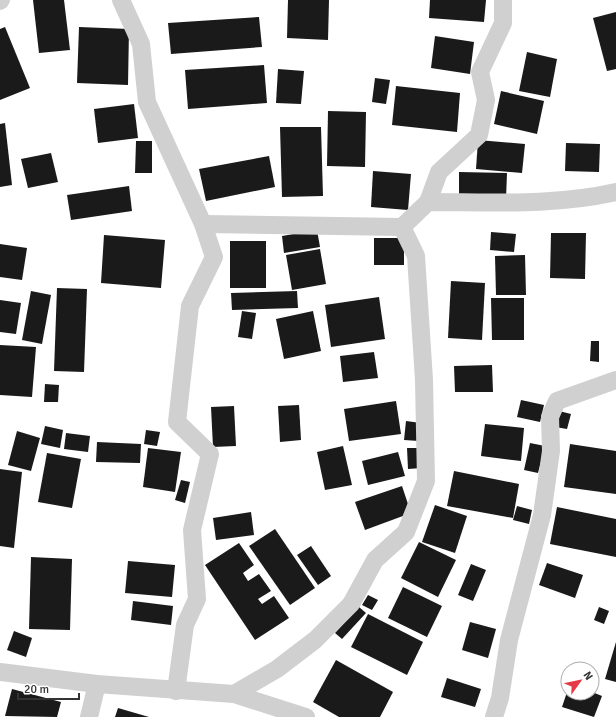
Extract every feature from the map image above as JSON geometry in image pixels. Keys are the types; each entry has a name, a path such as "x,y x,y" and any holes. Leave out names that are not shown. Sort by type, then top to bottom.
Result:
{"street":[{"path":"121,0 141,44 147,102 203,224 214,257 190,306 177,422 210,454 192,530 197,599 185,625 176,691"},
{"path":"203,224 402,226 428,202 439,172 480,135 486,100 480,72 503,23 503,0"},
{"path":"428,202 524,203 602,196 616,192"},
{"path":"234,694 277,669 315,640 351,604 375,560 406,532 426,481 424,380 416,256 402,226"},
{"path":"494,717 500,698 509,640 542,515 551,451 550,417 557,401 616,380"},
{"path":"0,672 97,684 176,691 234,694 306,717"},
{"path":"89,717 97,684"}],"building":[{"path":"33,0 64,0 70,50 39,53"},
{"path":"288,0 329,0 328,40 287,38"},
{"path":"430,0 486,0 484,22 429,18"},
{"path":"616,12 616,69 607,71 593,18"},
{"path":"259,17 262,47 171,54 168,23"},
{"path":"5,27 30,88 0,100 0,29"},
{"path":"79,27 129,29 128,85 77,83"},
{"path":"435,36 474,42 470,74 431,68"},
{"path":"527,52 557,59 550,97 519,91"},
{"path":"264,65 267,103 188,109 185,70"},
{"path":"278,69 304,71 301,104 276,103"},
{"path":"375,78 390,80 386,104 372,102"},
{"path":"396,86 460,93 457,132 392,125"},
{"path":"501,91 544,101 537,134 494,124"},
{"path":"134,104 138,138 98,143 94,109"},
{"path":"328,111 366,112 365,167 327,166"},
{"path":"5,123 12,185 0,187 0,124"},
{"path":"280,127 321,127 323,196 282,197"},
{"path":"478,140 525,144 522,173 476,169"},
{"path":"136,141 152,141 152,173 135,173"},
{"path":"566,143 600,144 599,172 565,171"},
{"path":"51,153 58,182 28,188 21,159"},
{"path":"269,156 275,187 206,201 199,169"},
{"path":"373,171 411,174 408,210 371,207"},
{"path":"459,172 507,173 506,199 459,197"},
{"path":"129,186 132,211 71,220 67,195"},
{"path":"317,230 320,247 284,253 282,236"},
{"path":"491,232 516,234 514,252 490,250"},
{"path":"551,233 586,233 585,279 550,278"},
{"path":"104,235 165,240 161,288 101,283"},
{"path":"374,238 404,238 404,265 374,265"},
{"path":"230,241 266,241 266,288 230,288"},
{"path":"0,244 27,248 22,280 0,277"},
{"path":"320,249 326,284 292,290 286,255"},
{"path":"525,255 526,295 496,295 495,256"},
{"path":"451,281 485,283 482,340 448,338"},
{"path":"57,288 87,289 84,372 54,371"},
{"path":"31,291 51,295 42,344 22,340"},
{"path":"297,291 298,308 232,310 231,293"},
{"path":"379,297 385,339 331,347 325,305"},
{"path":"491,298 524,298 524,340 492,340"},
{"path":"0,300 21,303 16,334 0,332"},
{"path":"242,311 256,313 252,339 238,337"},
{"path":"313,311 321,351 284,359 276,319"},
{"path":"591,341 599,341 599,362 590,361"},
{"path":"0,345 36,347 32,397 0,395"},
{"path":"374,352 378,378 343,382 340,356"},
{"path":"492,365 493,392 455,392 454,366"},
{"path":"45,384 59,385 58,402 44,402"},
{"path":"521,400 544,405 540,422 517,417"},
{"path":"396,401 401,434 349,441 344,409"},
{"path":"299,405 301,440 280,442 278,406"},
{"path":"234,406 236,446 213,447 211,407"},
{"path":"559,411 571,414 567,429 555,427"},
{"path":"406,421 421,423 419,441 404,440"},
{"path":"485,424 524,428 521,461 481,456"},
{"path":"45,426 63,430 60,448 41,444"},
{"path":"146,430 160,432 157,446 144,444"},
{"path":"17,431 40,438 31,471 8,465"},
{"path":"66,433 90,436 88,452 64,449"},
{"path":"97,442 141,444 140,463 96,462"},
{"path":"530,443 545,446 538,473 524,470"},
{"path":"570,444 616,451 616,494 564,487"},
{"path":"343,446 352,485 325,490 317,452"},
{"path":"148,448 181,452 175,492 143,487"},
{"path":"407,448 421,448 422,468 408,469"},
{"path":"398,452 405,476 368,485 362,461"},
{"path":"47,453 81,459 72,508 38,502"},
{"path":"0,469 22,472 14,548 0,546"},
{"path":"454,471 519,484 513,518 447,506"},
{"path":"181,480 190,482 185,503 175,500"},
{"path":"402,486 411,513 365,530 355,502"},
{"path":"435,505 467,516 455,553 422,542"},
{"path":"517,506 532,510 529,524 513,520"},
{"path":"557,507 616,519 616,557 550,544"},
{"path":"251,512 254,535 216,540 213,518"},
{"path":"275,529 315,588 290,605 249,546"},
{"path":"419,542 456,560 438,597 401,578"},
{"path":"239,543 254,565 243,573 248,581 259,574 271,591 258,599 262,604 274,596 289,618 255,640 205,565"},
{"path":"311,546 331,576 318,585 297,555"},
{"path":"31,557 72,559 70,630 29,629"},
{"path":"128,561 175,565 172,597 125,593"},
{"path":"547,563 583,575 575,598 539,585"},
{"path":"471,564 486,570 473,601 458,595"},
{"path":"403,587 442,606 427,637 388,618"},
{"path":"368,595 378,600 372,610 362,605"},
{"path":"133,601 173,606 171,625 131,620"},
{"path":"359,607 366,613 342,639 335,633"},
{"path":"599,607 609,611 604,624 594,620"},
{"path":"368,614 423,642 407,675 351,647"},
{"path":"470,622 496,629 488,658 462,650"},
{"path":"14,631 32,638 26,657 7,650"},
{"path":"616,642 616,682 605,679"},
{"path":"336,660 393,692 380,717 339,717 313,702"},
{"path":"447,678 481,689 475,707 441,697"},
{"path":"12,689 61,702 57,717 5,716"},
{"path":"600,695 602,696 594,717 562,707 564,701 600,701"},
{"path":"118,708 149,717 115,717"}]}
